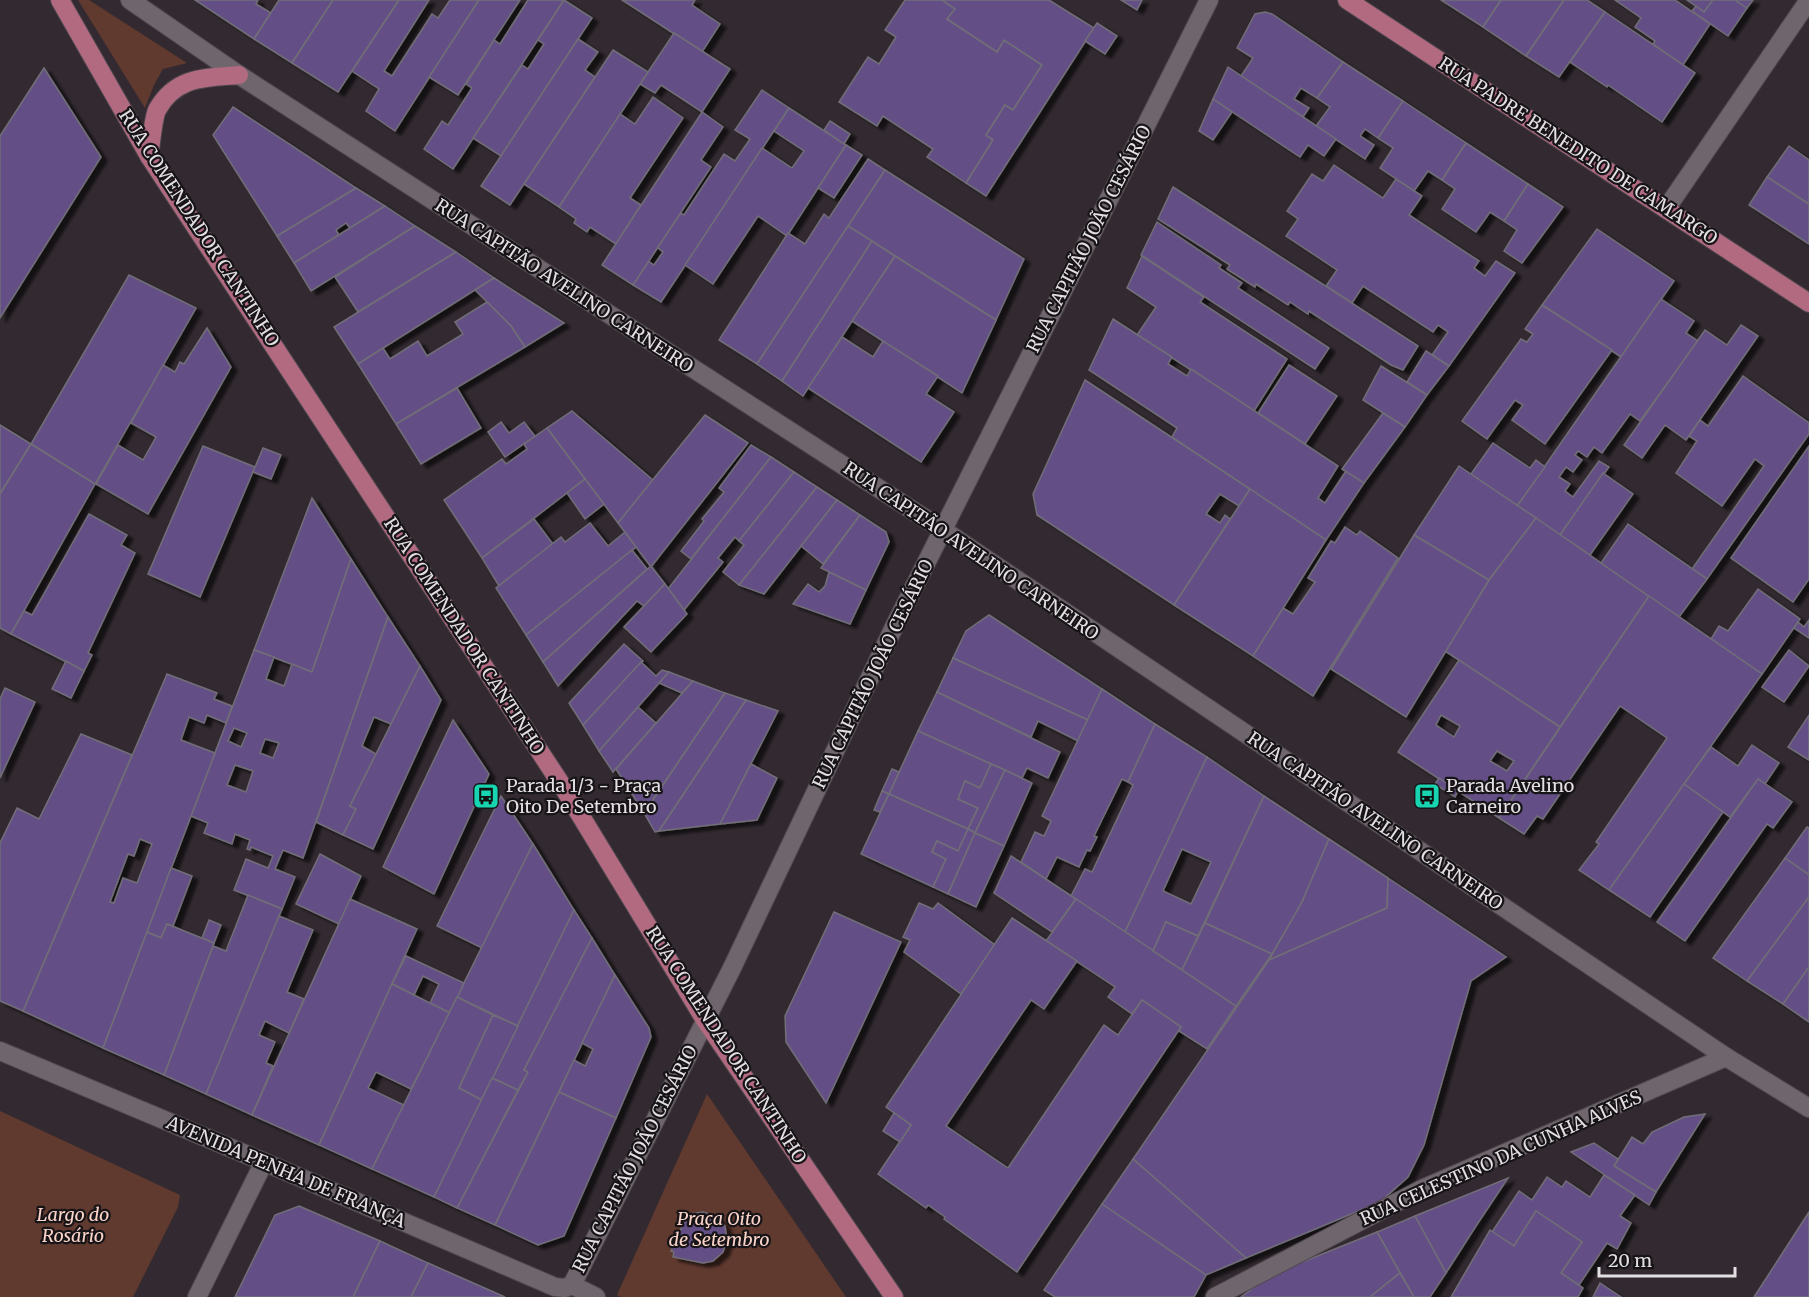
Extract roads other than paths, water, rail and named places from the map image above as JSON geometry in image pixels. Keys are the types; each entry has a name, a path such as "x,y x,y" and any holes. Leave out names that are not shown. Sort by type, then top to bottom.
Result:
{"main road":[{"name":"RUA COMENDADOR CANTINHO","path":"60,0 149,156 565,790 705,1020 894,1297"},
{"name":"RUA PADRE BENEDITO DE CAMARGO","path":"1347,0 1809,303"},
{"path":"149,156 156,111 176,86 201,78 239,75"}],"street":[{"name":"RUA CAPITÃO AVELINO CARNEIRO","path":"130,0 239,75 943,530 1726,1057 1809,1108"},
{"name":"RUA CAPITÃO JOÃO CESÁRIO","path":"572,1285 705,1020 895,625 1209,0"},
{"path":"1666,209 1809,0"},
{"name":"AVENIDA PENHA DE FRANÇA","path":"0,1051 555,1287 565,1288 572,1285"},
{"name":"RUA CELESTINO DA CUNHA ALVES","path":"1215,1297 1422,1189 1726,1057"},
{"path":"197,1297 264,1162"},
{"path":"572,1285 596,1297"}],"place":[{"name":"Parada 1/3 - Praça Oito De Setembro","path":"486,796"},
{"name":"Parada Avelino Carneiro","path":"1427,796"}],"park label":[{"name":"Largo do Rosário","path":"73,1225"},
{"name":"Praça Oito de Setembro","path":"719,1229"}]}
